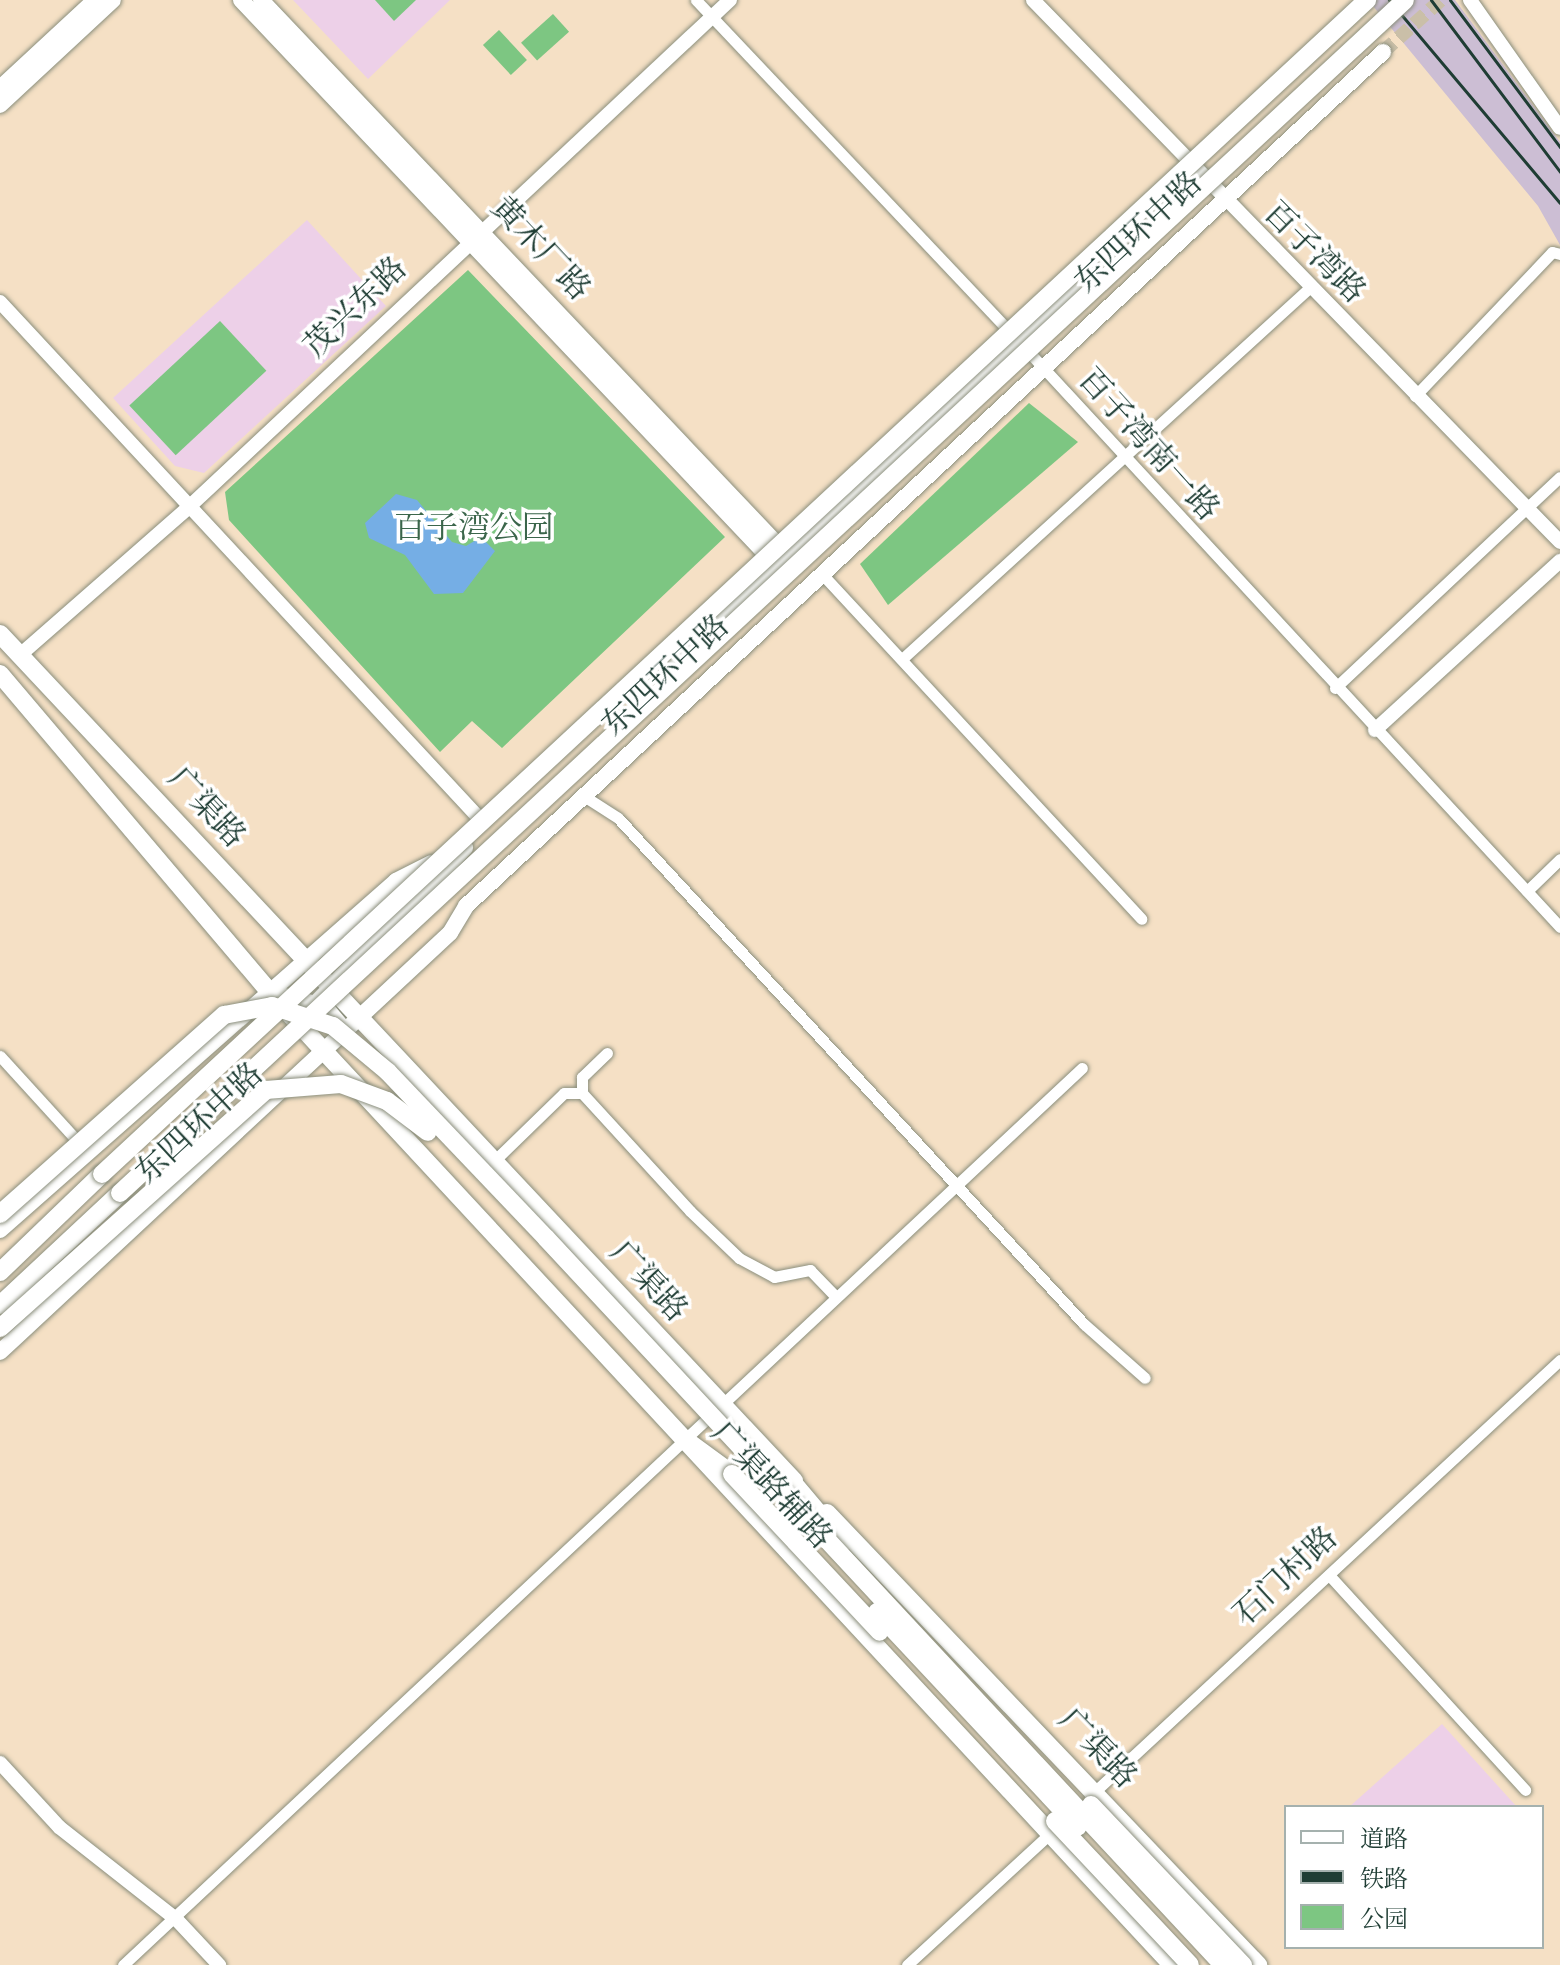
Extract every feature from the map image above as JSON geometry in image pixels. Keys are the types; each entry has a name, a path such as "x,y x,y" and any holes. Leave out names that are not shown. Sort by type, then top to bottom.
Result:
{"main road":[{"path":"0,88 95,0"},
{"path":"0,105 113,0"},
{"path":"241,0 477,235 768,546"},
{"name":"黄木厂路","path":"261,0 477,235"},
{"name":"东四环中路","path":"0,1272 1367,0"},
{"name":"东四环中路","path":"0,1305 1405,0"},
{"name":"东四环中路","path":"404,926 462,850 1192,163 1355,24 1216,194"},
{"name":"东四环中路","path":"298,1023 404,926 479,867 1216,194 1383,52"},
{"name":"东四环中路","path":"0,1352 450,933 466,906 822,574 1036,361"},
{"name":"广渠路","path":"0,634 307,963 326,998 359,1018 719,1404 1026,1720 1258,1965"},
{"name":"广渠路","path":"0,674 271,994 325,1050"},
{"path":"426,866 462,850"},
{"name":"东四环中路","path":"0,1230 307,963 396,881 426,866"},
{"path":"466,906 479,867"},
{"path":"271,994 326,998 345,1032 461,1153 478,1164 493,1162"},
{"name":"广渠路","path":"0,1214 224,1015 272,1006 333,1026 388,1072 546,1238 1223,1965"},
{"name":"广渠路辅路","path":"325,1050 1172,1965"},
{"name":"广渠路","path":"0,1328 266,1090 311,1081 387,1101 478,1181 1206,1965"},
{"path":"394,1083 442,1107"},
{"path":"683,1438 732,1474 1190,1965"},
{"path":"784,1472 843,1542 1243,1965"}],"street":[{"name":"百子湾南一路","path":"696,0 1012,333 1122,461 1560,927"},
{"name":"茂兴东路","path":"20,655 190,506 730,0"},
{"name":"百子湾路","path":"1033,0 1192,163 1216,194 1308,289 1560,542"},
{"path":"1470,0 1560,128"},
{"path":"1415,396 1552,252 1560,254"},
{"path":"902,659 1308,289"},
{"path":"0,302 478,817"},
{"name":"东四环中路","path":"426,866 768,546 1012,333"},
{"path":"1335,688 1530,511 1560,477"},
{"path":"1375,730 1560,561"},
{"path":"822,574 1141,919"},
{"path":"584,796 618,818 959,1182 1084,1324 1145,1378"},
{"path":"1527,891 1560,859"},
{"path":"607,1053 582,1077 582,1093 739,1258 774,1277 810,1270 836,1297"},
{"path":"0,1056 88,1152"},
{"path":"123,1965 177,1920 719,1404 1082,1068"},
{"path":"493,1162 564,1093 582,1093"},
{"name":"石门村路","path":"907,1965 1560,1360"},
{"path":"1329,1575 1525,1790"},
{"path":"979,1759 1006,1758 1022,1741 1026,1720"},
{"path":"0,1763 59,1827 177,1920 219,1965"},
{"path":"1117,1906 1123,1868 1162,1863"}],"shaded area":[{"path":"293,0 450,0 368,79"},
{"path":"1368,0 1455,0 1560,142 1560,245 1538,206"},
{"path":"307,220 386,306 204,473 175,466 113,398"},
{"path":"1442,1724 1515,1805 1351,1805"}],"green space":[{"path":"375,0 416,0 394,21"},
{"path":"553,14 569,32 537,61 521,43"},
{"path":"499,30 527,60 511,75 483,45"},
{"name":"百子湾公园","path":"468,270 725,537 502,748 472,721 440,752 229,520 225,492"},
{"path":"220,321 266,371 176,455 129,406"},
{"path":"1029,403 1078,442 888,605 860,564"}],"water":[{"path":"396,494 417,500 452,542 466,546 481,537 495,551 463,593 434,594 405,555 369,538 365,523"}],"tunnel":[{"path":"1383,52 1441,0"}],"railway":[{"path":"1389,0 1560,203"},
{"path":"1431,0 1560,172"},
{"path":"1450,0 1560,147"}]}
